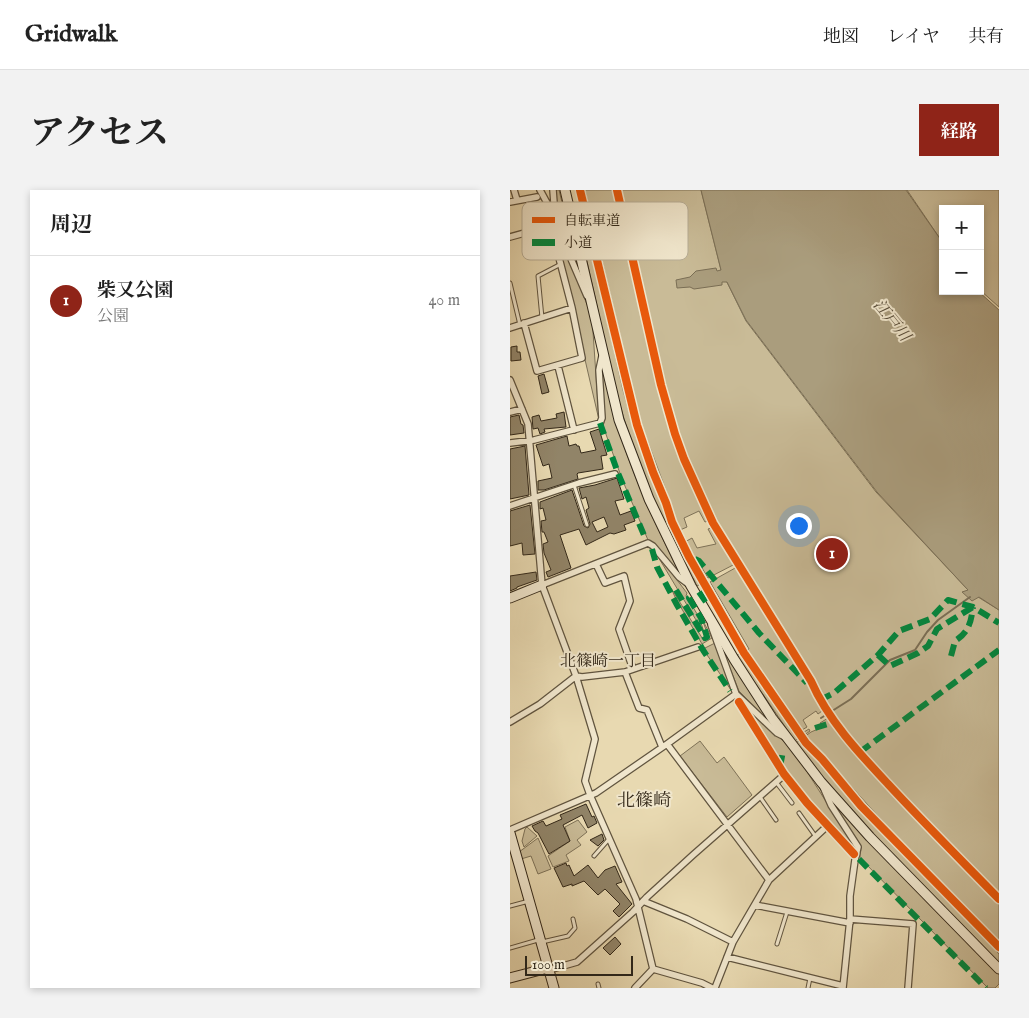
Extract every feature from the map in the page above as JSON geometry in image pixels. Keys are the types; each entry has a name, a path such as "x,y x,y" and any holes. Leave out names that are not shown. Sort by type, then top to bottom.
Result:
{"main road":[{"path":"582,260 619,420 649,499 690,586 738,667 787,738 821,782 870,837 999,969"},
{"path":"510,598 542,585"},
{"path":"510,831 554,988"},
{"path":"510,978 549,969"}],"street":[{"path":"514,190 517,200"},
{"path":"540,190 546,202"},
{"path":"510,202 537,197"},
{"path":"522,324 537,371 582,358 561,260"},
{"path":"571,260 581,285 592,302"},
{"path":"510,328 572,308"},
{"path":"510,443 600,423 602,421 599,370 603,351"},
{"path":"558,366 574,430"},
{"path":"510,380 528,424 542,585 576,676 594,739 586,781 590,795 638,906 654,969"},
{"path":"510,412 522,409"},
{"path":"510,506 615,474"},
{"path":"542,585 648,543 653,546 678,577 690,586"},
{"path":"596,564 605,582 624,576 630,601 619,629 633,669"},
{"path":"712,623 711,627 736,694 777,733 787,738"},
{"path":"510,722 540,704 576,676 625,672 698,648"},
{"path":"625,672 639,708 646,710 664,746 728,825 769,880"},
{"path":"510,831 590,795 664,746 736,694"},
{"path":"549,969 577,962 783,776"},
{"path":"727,957 843,987 850,921 850,896 858,847 825,794 821,782"},
{"path":"654,969 713,988 733,942 769,880 824,829"},
{"path":"643,901 687,919 733,942"},
{"path":"755,904 787,912 850,921 914,924 908,988"},
{"path":"634,988 654,969"}],"lane":[{"path":"542,318 538,276 562,264"},
{"path":"510,283 522,324"},
{"path":"574,485 587,525"},
{"path":"775,782 792,803"},
{"path":"759,796 776,820"},
{"path":"799,813 816,836"},
{"path":"594,856 609,838"},
{"path":"510,906 529,900"},
{"path":"777,944 787,912"},
{"path":"510,948 568,936 575,928 574,919"},
{"path":"808,988 810,978"}],"shaded area":[{"path":"555,190 559,190 562,202 556,202"},
{"path":"585,190 701,190 721,270 746,321 876,492 969,591 963,592 978,597 999,610 999,942 804,737 823,727 820,723 828,718 822,711 818,714 816,711 803,720 807,727 802,730 804,732 809,729 810,731 803,736 746,652 749,649 710,582 737,567 735,564 708,578 699,563 700,561 689,552 683,543 692,538 697,548 716,544 708,529 711,528 708,521 705,522 699,511 684,518 687,527 680,530 684,537 681,539 674,523 670,501 640,421 602,260 688,260 688,202 588,202"},
{"path":"907,190 999,190 999,307 984,294 984,205 939,205 939,237"},
{"path":"562,260 569,260 592,317 599,420"},
{"path":"574,260 577,260 582,282"},
{"path":"587,260 593,260 623,390 636,437 670,524 702,583 697,586 693,578 691,578 659,512 635,453 616,391"},
{"path":"604,371 618,429 627,455 641,491 682,578 654,543 648,540 622,479 603,426 605,419 602,372"},
{"path":"654,550 687,593 686,596 699,617 705,635"},
{"path":"671,588 704,641 709,638 702,619 712,638 702,644"},
{"path":"715,643 731,685 731,690 703,649"},
{"path":"720,643 778,731 739,691"},
{"path":"743,654 800,737 795,741 736,655"},
{"path":"740,701 788,745 855,847 855,853 809,802 780,765"},
{"path":"801,739 873,822 999,954 999,963 843,801 796,743"},
{"path":"700,741 717,763 724,757 752,795 727,817 680,756"},
{"path":"833,802 999,974 999,984 995,988 988,988 860,858 861,847"},
{"path":"578,820 587,832 577,840 581,845 566,855 569,861 553,867 548,856 570,841 565,827"},
{"path":"527,827 537,836 524,847 522,841"},
{"path":"538,838 551,869 538,874 531,856 521,859 519,852"}],"water":[{"name":"江戸川","path":"701,190 906,190 939,237 939,295 982,295 999,310 999,610 979,597 972,601 962,592 968,590 877,492 746,320 727,282 722,282 722,285 694,289 690,287 677,288 676,280 690,277 696,271 716,268 717,271 721,270"}],"building":[{"path":"517,346 517,352 520,352 521,360 511,361 511,347"},
{"path":"544,374 549,392 542,394 538,376"},
{"path":"564,412 566,427 544,429 545,432 540,434 538,428 533,429 532,417 539,415 541,421 557,418 556,414"},
{"path":"519,415 524,433 510,435 510,417"},
{"path":"599,429 607,455 601,456 603,469 578,473 578,479 544,490 538,490 538,481 552,478 549,464 543,466 536,445 567,436 569,446 576,444 579,446 581,453 596,450 590,432"},
{"path":"525,446 529,495 510,499 510,449"},
{"path":"617,478 624,499 615,501 620,515 631,511 635,521 624,525 626,530 614,534 610,533 586,545 579,529 560,535 571,568 548,577 546,572 551,570 544,553 543,544 548,542 544,532 542,532 541,521 546,520 543,508 540,509 540,502 572,490 584,526 588,528 590,524 586,510 589,508 586,497 582,499 579,488","holes":["604,517 608,527 597,532 592,522"]},
{"path":"530,505 535,554 523,555 522,543 510,546 510,511"},
{"path":"536,572 537,580 510,591 510,576"},
{"path":"586,804 597,823 588,828 582,815 563,825 570,841 549,854 532,826 543,821 546,826 562,819 560,815"},
{"path":"602,834 604,840 598,846 590,840"},
{"path":"566,863 567,866 569,865 574,876 588,865 598,878 605,870 615,866 622,882 616,884 632,904 619,917 613,911 620,904 605,889 598,895 584,881 572,886 572,884 563,887 554,868"},
{"path":"615,937 621,944 610,955 603,948"}],"waterway":[{"path":"821,718 851,699 890,660 915,650 938,620 970,597"}],"marked path":[{"path":"600,423 618,473 646,540"},
{"path":"652,549 657,567 677,605 730,691"},
{"path":"695,559 699,561 759,633 807,683"},
{"path":"676,590 705,638 707,637 701,618 689,598 692,596"},
{"path":"699,592 708,605"},
{"path":"820,700 834,693 878,655 899,631 930,619 948,600 973,607 999,623"},
{"path":"878,655 890,666 918,653 928,646 937,629 973,607"},
{"path":"951,656 955,641 968,626 973,607"},
{"path":"860,752 999,650"},
{"path":"815,728 828,724 834,719"},
{"path":"780,767 783,751"},
{"path":"859,859 986,988"}],"cycle path":[{"path":"580,190 583,202"},
{"path":"617,190 620,202"},
{"path":"597,260 637,425 653,472 672,522 689,557 744,653 806,743 822,759 861,806 999,947"},
{"path":"633,260 661,385 675,434 684,459 713,523 835,723 902,799 999,899"},
{"path":"739,702 784,774 807,803 854,854"}],"place":[{"name":"柴又公園","path":"832,554"}],"district":[{"name":"北篠崎一丁目","path":"608,662"},
{"name":"北篠崎","path":"644,801"}]}
